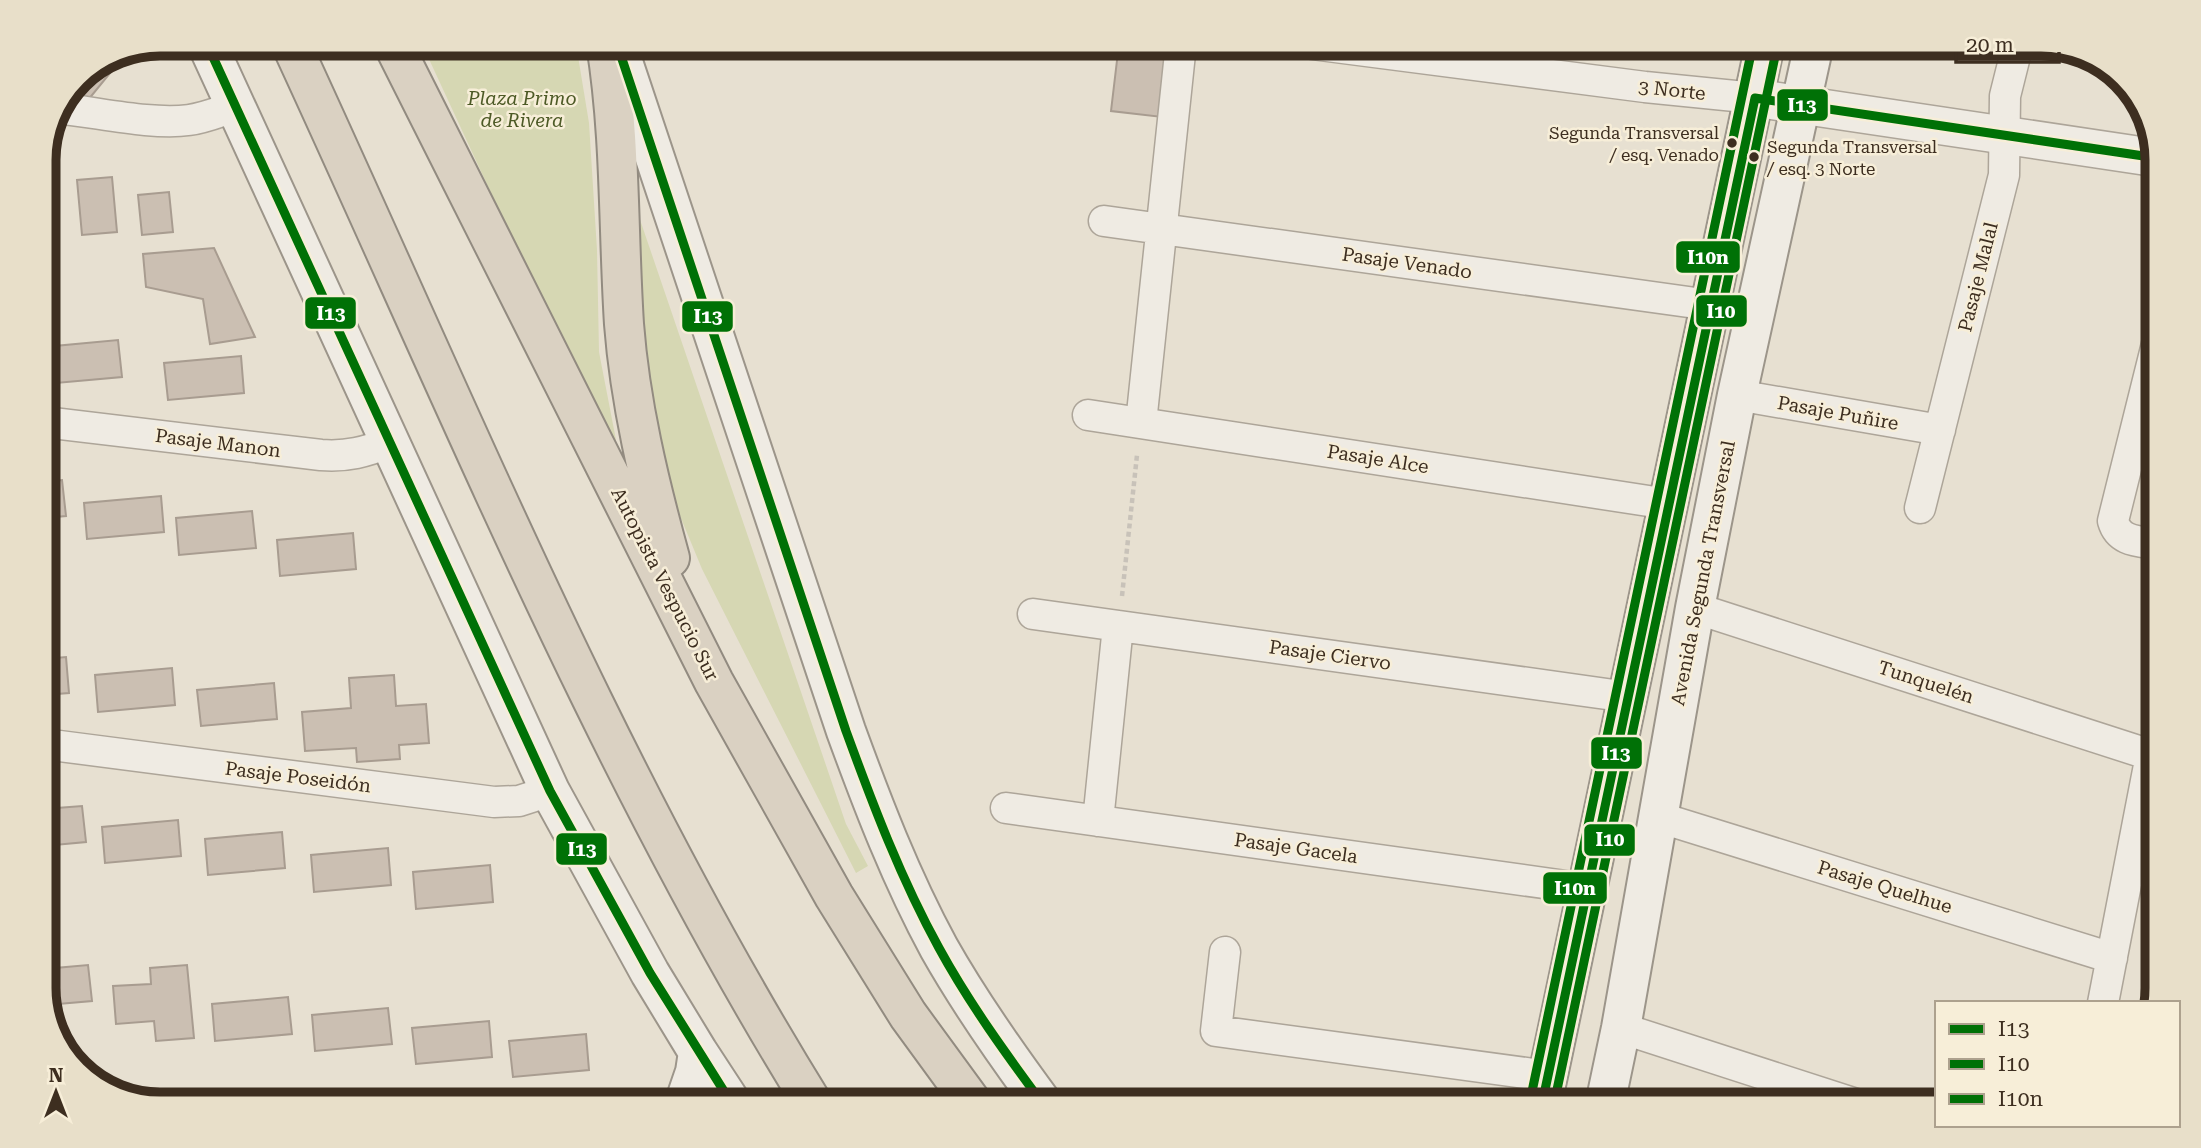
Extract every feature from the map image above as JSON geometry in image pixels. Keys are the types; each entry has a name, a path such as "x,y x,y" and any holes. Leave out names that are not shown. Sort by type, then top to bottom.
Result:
{"highway":[{"path":"269,56 378,232"},
{"path":"297,56 599,717 703,918 806,1092"},
{"name":"Autopista Vespucio Sur","path":"399,56 713,682 834,896 908,1015 964,1092"},
{"path":"608,56 617,131 624,323 634,407 673,569 713,682"}],"main road":[{"path":"213,56 551,791 650,973 724,1092"},
{"path":"621,56 876,814 939,947 988,1027 1034,1092"},
{"path":"1545,1090 1763,56"},
{"name":"Avenida Segunda Transversal","path":"1608,1092 1695,608 1737,395 1812,56"},
{"path":"688,1092 698,1052"}],"street":[{"path":"1141,423 1180,56"},
{"name":"3 Norte","path":"1403,56 1645,88 1802,104 2145,156"},
{"name":"Pasaje Malal","path":"1920,508 2004,175 2005,96 2015,56"},
{"path":"70,110 180,121 237,106"},
{"name":"Pasaje Venado","path":"1104,221 1710,305"},
{"path":"2145,391 2113,521 2115,530 2122,537 2145,542"},
{"name":"Pasaje Puñire","path":"1737,395 1940,430"},
{"name":"Pasaje Alce","path":"1088,415 1668,504"},
{"name":"Pasaje Manon","path":"56,423 332,456 364,453 390,442"},
{"name":"Tunquelén","path":"1695,608 2145,753"},
{"name":"Pasaje Ciervo","path":"1033,614 1628,697"},
{"path":"1098,821 1118,626"},
{"name":"Pasaje Poseidón","path":"56,746 494,802 519,800 551,791"},
{"path":"2103,1001 2145,799"},
{"name":"Pasaje Gacela","path":"1006,808 1587,889"},
{"name":"Pasaje Quelhue","path":"1658,817 2112,958"},
{"path":"1225,952 1216,1031 1545,1090"},
{"path":"1621,1028 1819,1092"}],"path":[{"path":"1118,626 1141,423"}],"green space":[{"name":"Plaza Primo de Rivera","path":"428,56 578,56 589,123 597,250 599,352 616,440 604,437"},
{"path":"634,202 846,824 868,866 856,873 702,569 671,494 648,416"}],"building":[{"path":"1118,56 1169,58 1162,117 1111,111"},
{"path":"109,69 111,72 88,100 77,97 86,86"},
{"path":"112,177 117,232 82,235 77,180"},
{"path":"169,192 173,232 142,235 138,195"},
{"path":"214,248 255,337 210,344 203,299 146,287 143,254"},
{"path":"118,340 122,377 56,383 56,346"},
{"path":"241,356 244,393 168,400 164,363"},
{"path":"62,480 66,516 56,517 56,481"},
{"path":"161,496 164,532 87,539 84,503"},
{"path":"252,511 256,548 179,555 176,518"},
{"path":"353,533 356,569 280,576 277,540"},
{"path":"66,657 69,693 56,694 56,658"},
{"path":"172,668 175,705 98,712 95,675"},
{"path":"394,675 396,706 426,704 429,743 399,745 400,759 357,762 356,748 305,751 302,712 351,708 349,678"},
{"path":"274,683 277,719 201,726 197,690"},
{"path":"82,806 86,842 56,845 56,808"},
{"path":"178,820 181,856 105,863 102,827"},
{"path":"282,832 285,868 208,875 205,839"},
{"path":"388,848 391,885 314,892 311,855"},
{"path":"490,865 493,902 416,909 413,872"},
{"path":"88,965 92,1001 57,1004 56,968"},
{"path":"187,965 194,1038 156,1041 154,1021 116,1024 113,986 151,984 150,968"},
{"path":"288,997 292,1034 215,1041 212,1004"},
{"path":"388,1008 392,1044 315,1051 312,1015"},
{"path":"489,1021 492,1057 416,1064 412,1028"},
{"path":"586,1034 589,1070 513,1077 509,1041"}],"transit line":[{"name":"I13","path":"213,56 550,791 650,973 724,1092"},
{"name":"I13","path":"621,56 846,731 877,814 912,895 951,968 988,1028 1034,1092"},
{"name":"I10n","path":"1532,1092 1750,56"},
{"name":"I10","path":"1557,1092 1775,56"},
{"name":"I13","path":"1545,1092 1755,98 2145,156"}],"place":[{"name":"Segunda Transversal / esq. Venado","path":"1732,143"},
{"name":"Segunda Transversal / esq. 3 Norte","path":"1754,157"}]}
